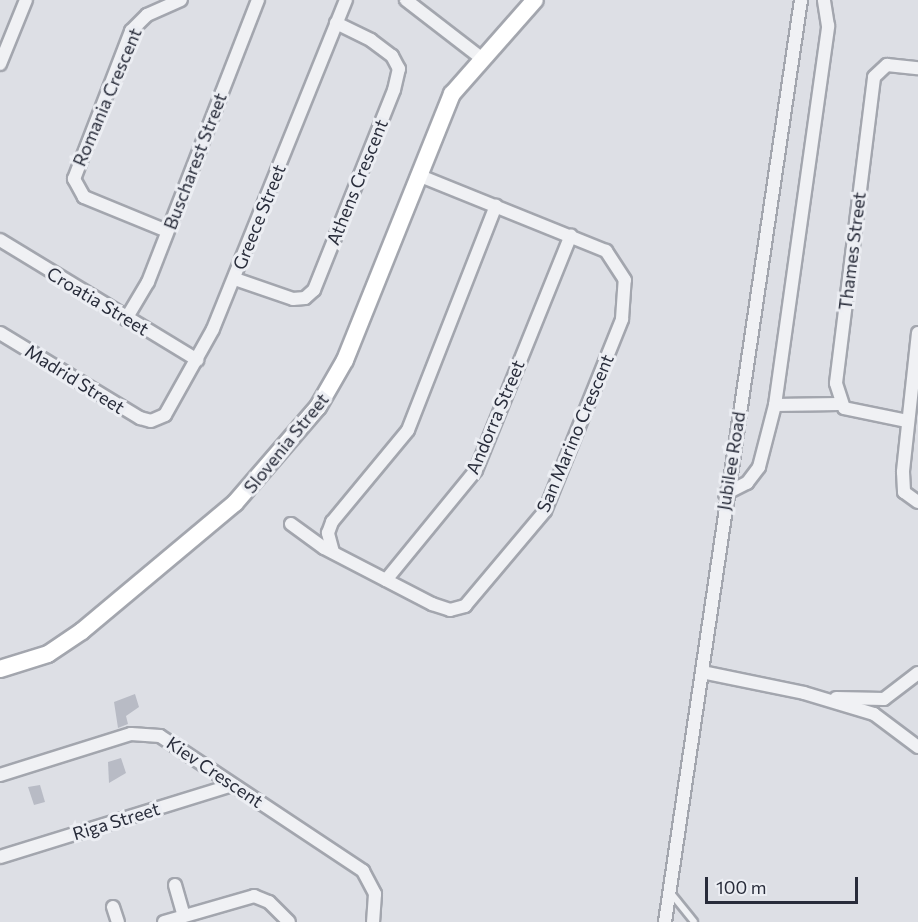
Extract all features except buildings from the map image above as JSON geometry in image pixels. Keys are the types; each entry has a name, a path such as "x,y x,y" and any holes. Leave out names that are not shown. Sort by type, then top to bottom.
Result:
{"street":[{"path":"0,64 26,0"},
{"name":"Romania Crescent","path":"167,231 84,197 74,179 131,31 147,15 181,0"},
{"name":"Buscharest Street","path":"126,319 148,282 258,0"},
{"name":"Greece Street","path":"151,421 168,410 197,360 235,279 346,0"},
{"path":"406,0 480,57"},
{"name":"Slovenia Street","path":"0,669 37,658 72,638 236,503 318,407 339,374 452,94 480,57 535,0"},
{"name":"Jubilee Road","path":"665,922 726,494 801,0"},
{"path":"726,494 747,483 759,467 775,405 828,26 824,0"},
{"name":"Athens Crescent","path":"235,279 293,299 309,296 394,90 399,69 392,56 371,40 336,23"},
{"name":"Thames Street","path":"839,404 836,383 874,77 887,65 918,68"},
{"name":"San Marino Crescent","path":"291,524 333,552 441,608 465,606 545,511 626,303 625,280 616,260 599,246 418,175"},
{"path":"333,552 328,533 332,522 408,430 496,206"},
{"name":"Andorra Street","path":"386,580 476,470 571,235"},
{"name":"Croatia Street","path":"0,240 126,319 197,360"},
{"name":"Madrid Street","path":"0,333 133,414 151,421"},
{"path":"912,499 903,472 918,333"},
{"path":"775,405 839,404 850,412 908,421"},
{"path":"702,672 822,698 883,718 918,747"},
{"path":"822,698 884,699 918,673"},
{"name":"Kiev Crescent","path":"0,775 143,733 166,739 363,871 375,894 373,922"},
{"name":"Riga Street","path":"0,857 232,785"},
{"path":"175,885 184,916"},
{"path":"164,922 254,896 281,912 289,922"},
{"path":"113,906 118,922"}],"lane":[{"path":"670,892 694,922"}]}
